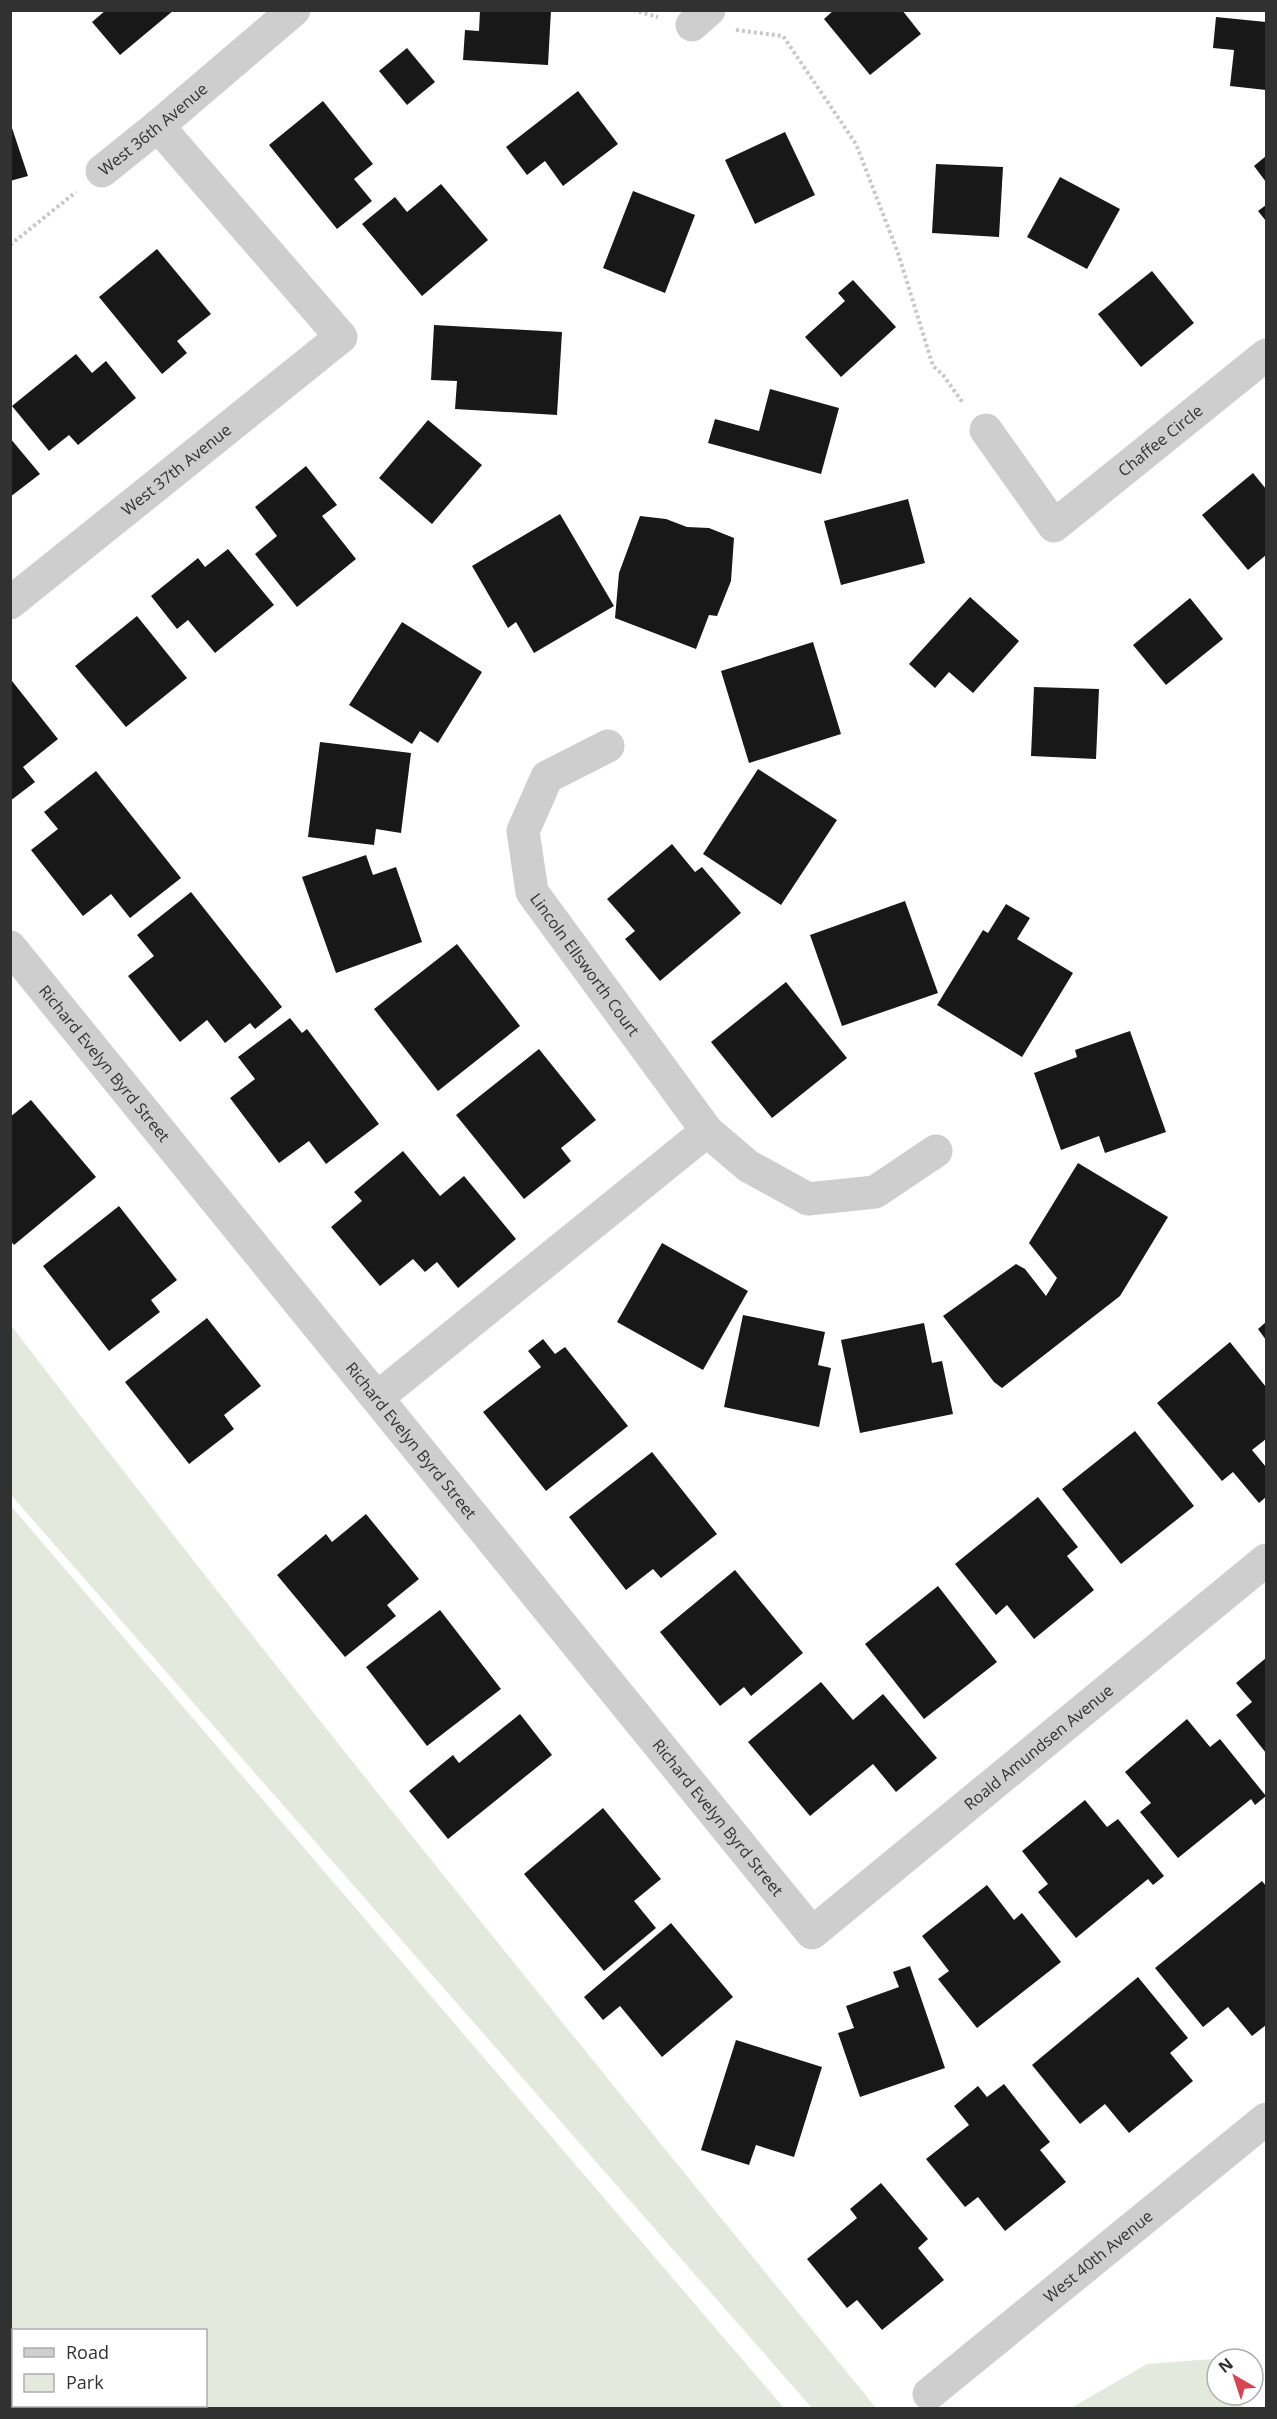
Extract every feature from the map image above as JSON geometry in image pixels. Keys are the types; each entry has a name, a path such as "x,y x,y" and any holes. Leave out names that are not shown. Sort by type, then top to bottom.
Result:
{"street":[{"name":"West 36th Avenue","path":"102,171 294,10"},
{"name":"West 37th Avenue","path":"10,603 341,337 158,126"},
{"name":"Chaffee Circle","path":"986,430 1054,526 1266,355"},
{"name":"Lincoln Ellsworth Court","path":"608,746 547,777 523,831 532,892 707,1131 748,1166 808,1199 875,1192 936,1151"},
{"name":"Richard Evelyn Byrd Street","path":"10,947 812,1933"},
{"path":"378,1398 707,1131"},
{"name":"Roald Amundsen Avenue","path":"812,1933 1266,1560"},
{"name":"West 40th Avenue","path":"929,2394 1266,2119"}],"path":[{"path":"700,18 783,36 856,144 898,254 933,366 943,375 964,404"},
{"name":"West 36th Avenue","path":"10,245 102,171"}],"green space":[{"path":"10,1324 331,1734 876,2408 812,2408 11,1495"},
{"path":"10,1506 11,1506 784,2408 11,2408"},
{"path":"1205,2360 1205,2407 1244,2408 1071,2408 1147,2364"}],"building":[{"path":"106,10 174,10 120,55 92,22"},
{"path":"480,10 551,10 548,65 463,60 465,30 479,31"},
{"path":"834,10 902,10 921,34 870,75 824,19"},
{"path":"1216,17 1266,22 1266,90 1230,86 1234,50 1213,48"},
{"path":"407,48 435,82 407,105 379,71"},
{"path":"578,91 618,144 563,186 545,161 527,175 506,147"},
{"path":"323,101 373,164 354,179 372,201 337,229 269,145"},
{"path":"10,122 28,176 10,181"},
{"path":"785,132 815,195 755,224 725,160"},
{"path":"1266,156 1266,182 1254,166"},
{"path":"936,164 1003,167 999,237 932,233"},
{"path":"1060,177 1120,209 1087,269 1027,237"},
{"path":"441,184 488,240 422,296 362,224 395,197 407,212"},
{"path":"633,191 695,215 665,293 603,268"},
{"path":"1266,205 1266,221 1258,211"},
{"path":"157,249 211,314 177,341 187,353 162,374 99,297"},
{"path":"1152,271 1194,323 1141,367 1098,314"},
{"path":"853,280 896,327 841,377 805,337 845,301 838,293"},
{"path":"434,325 562,332 557,415 455,409 457,381 431,380"},
{"path":"76,354 92,373 106,361 136,398 78,445 69,435 49,451 12,406"},
{"path":"770,389 839,408 821,474 708,443 715,419 759,431"},
{"path":"428,420 482,465 432,524 379,478"},
{"path":"10,438 40,474 10,497"},
{"path":"306,466 337,505 322,516 356,559 297,607 255,554 277,536 255,507"},
{"path":"1253,473 1266,489 1266,555 1248,570 1202,515"},
{"path":"908,499 925,563 841,585 824,521"},
{"path":"560,514 614,606 534,653 516,622 508,628 472,566"},
{"path":"640,516 666,519 687,527 709,528 734,538 731,581 717,616 709,615 696,649 615,618 619,573"},
{"path":"228,549 274,605 215,653 188,620 177,629 151,596 198,558 205,567"},
{"path":"970,597 1019,641 973,693 949,672 935,688 909,664"},
{"path":"1190,598 1223,639 1166,685 1133,645"},
{"path":"137,616 187,678 126,727 75,666"},
{"path":"402,622 482,672 438,743 420,731 412,744 349,705"},
{"path":"813,642 841,734 749,763 721,671"},
{"path":"12,681 58,739 23,767 35,782 10,801"},
{"path":"1034,687 1099,689 1096,759 1031,756"},
{"path":"320,742 411,753 401,833 376,829 374,845 308,837"},
{"path":"758,769 837,820 781,905 703,854"},
{"path":"96,771 181,878 130,918 111,894 83,916 31,850 58,829 44,812"},
{"path":"672,844 695,872 702,867 741,913 660,981 625,939 635,931 607,899"},
{"path":"366,855 373,875 396,867 422,942 336,973 302,877"},
{"path":"191,892 282,1007 255,1029 250,1023 225,1043 207,1020 180,1042 128,976 154,956 137,935"},
{"path":"905,901 938,993 842,1026 810,935"},
{"path":"1006,904 1030,918 1017,939 1073,973 1022,1057 937,1005 983,930 988,933"},
{"path":"457,944 520,1026 438,1091 374,1009"},
{"path":"786,982 847,1058 772,1118 711,1042"},
{"path":"290,1018 302,1033 307,1029 379,1124 326,1164 309,1141 279,1163 230,1098 255,1079 238,1057"},
{"path":"1130,1031 1166,1132 1105,1153 1099,1136 1061,1150 1034,1073 1077,1057 1075,1050"},
{"path":"539,1049 596,1120 561,1148 571,1161 524,1199 456,1115"},
{"path":"31,1100 96,1177 14,1245 10,1240 10,1117"},
{"path":"403,1151 440,1196 464,1176 516,1239 458,1288 437,1262 425,1272 413,1259 380,1286 331,1227 362,1201 354,1192"},
{"path":"1078,1163 1168,1217 1120,1296 1002,1388 994,1382 943,1316 1016,1264 1025,1269 1046,1296 1057,1278 1029,1243"},
{"path":"119,1206 177,1280 151,1300 160,1312 109,1351 43,1266"},
{"path":"662,1243 748,1291 703,1370 617,1322"},
{"path":"743,1315 825,1332 818,1365 831,1368 819,1427 724,1407"},
{"path":"207,1318 261,1386 224,1415 234,1429 189,1464 125,1382"},
{"path":"1266,1322 1266,1340 1258,1329"},
{"path":"924,1323 932,1363 942,1361 953,1414 860,1433 841,1340"},
{"path":"543,1339 555,1354 565,1347 628,1426 546,1491 483,1412 541,1367 528,1351"},
{"path":"1230,1342 1266,1387 1266,1439 1252,1450 1266,1467 1266,1497 1259,1503 1233,1472 1222,1481 1157,1403"},
{"path":"1135,1431 1194,1506 1121,1564 1062,1489"},
{"path":"652,1452 717,1534 661,1578 653,1569 626,1590 569,1517"},
{"path":"1038,1497 1078,1547 1067,1556 1094,1590 1034,1639 1007,1605 996,1615 955,1564"},
{"path":"366,1514 419,1579 387,1605 396,1616 345,1657 277,1575 326,1534 332,1542"},
{"path":"735,1570 803,1653 751,1696 744,1687 720,1706 660,1632"},
{"path":"938,1586 997,1662 924,1719 865,1644"},
{"path":"440,1610 501,1689 427,1746 366,1667"},
{"path":"1266,1658 1266,1753 1236,1715 1252,1702 1236,1683"},
{"path":"821,1682 853,1720 883,1694 937,1758 896,1792 873,1764 810,1816 748,1742"},
{"path":"520,1714 552,1755 448,1839 409,1791 453,1755 459,1763"},
{"path":"1187,1719 1210,1747 1220,1739 1266,1796 1255,1805 1251,1799 1178,1858 1140,1812 1151,1803 1125,1772"},
{"path":"1085,1800 1107,1827 1118,1819 1164,1876 1153,1885 1148,1879 1076,1938 1038,1892 1048,1884 1022,1851"},
{"path":"603,1808 661,1879 634,1901 656,1928 604,1971 524,1874"},
{"path":"1262,1881 1266,1886 1266,2025 1252,2036 1228,2007 1203,2027 1155,1968"},
{"path":"987,1885 1014,1920 1022,1913 1061,1962 977,2028 938,1979 949,1971 922,1936"},
{"path":"671,1923 733,1997 662,2057 620,2006 603,2020 584,1997"},
{"path":"910,1966 945,2068 860,2097 838,2033 854,2028 846,2006 899,1987 893,1972"},
{"path":"1138,1977 1188,2038 1170,2053 1193,2081 1129,2133 1105,2104 1080,2124 1032,2065"},
{"path":"736,2040 822,2067 794,2157 756,2145 749,2165 701,2150"},
{"path":"1004,2084 1050,2142 1040,2150 1066,2182 1005,2231 978,2197 965,2207 926,2159 969,2125 954,2106 978,2086 987,2097"},
{"path":"881,2183 928,2239 918,2248 944,2280 882,2330 857,2300 847,2308 807,2259 857,2218 850,2209"}]}
